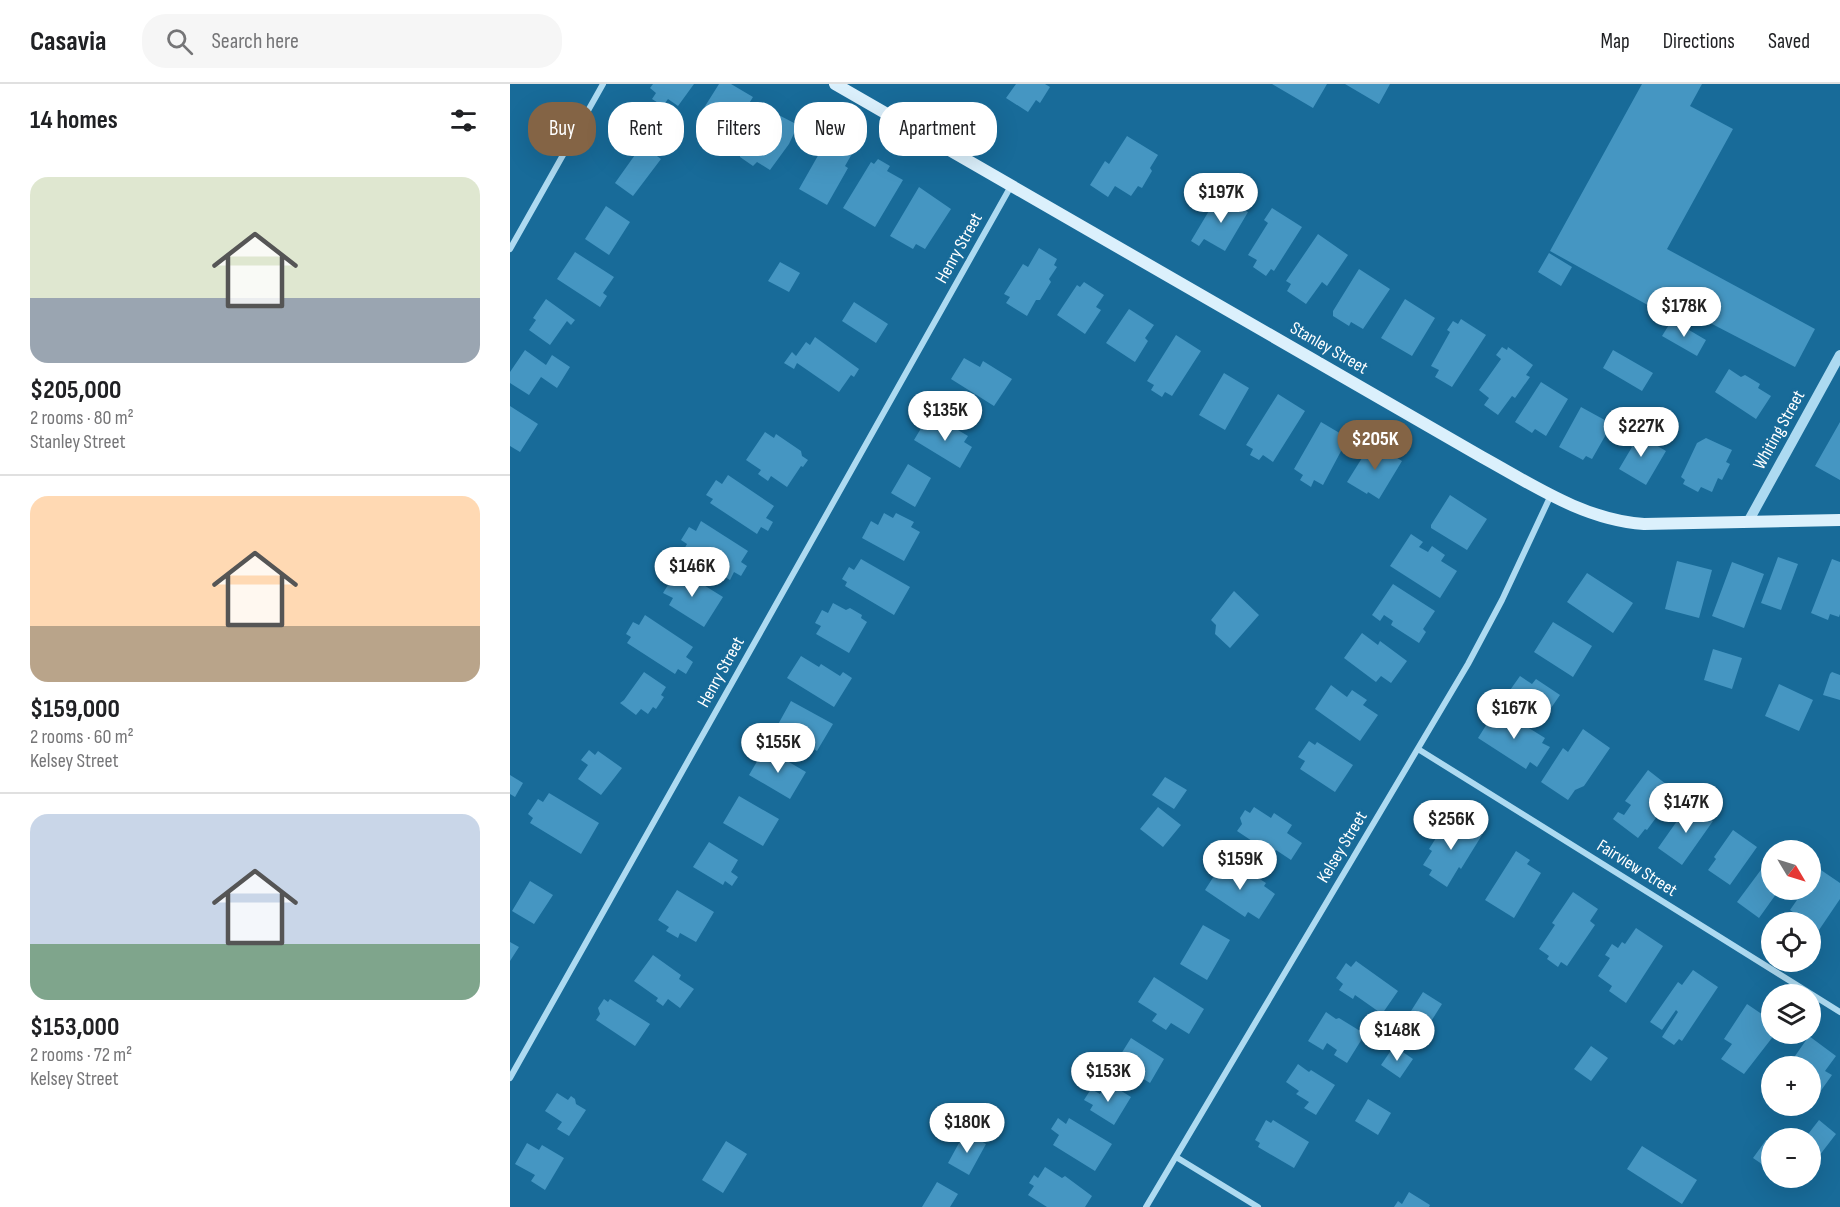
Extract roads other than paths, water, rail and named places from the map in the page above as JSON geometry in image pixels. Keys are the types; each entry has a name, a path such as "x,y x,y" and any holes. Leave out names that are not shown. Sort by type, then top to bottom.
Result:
{"main road":[{"name":"Stanley Street","path":"835,84 1551,495 1586,512 1619,522 1653,524 1840,520"}],"street":[{"path":"510,249 603,84"},
{"name":"Henry Street","path":"510,1078 1011,186"},
{"name":"Whiting Street","path":"1748,522 1840,354"},
{"name":"Kelsey Street","path":"1146,1207 1486,633 1551,495"},
{"name":"Fairview Street","path":"1418,749 1840,1012"},
{"path":"1176,1157 1258,1207"}]}
